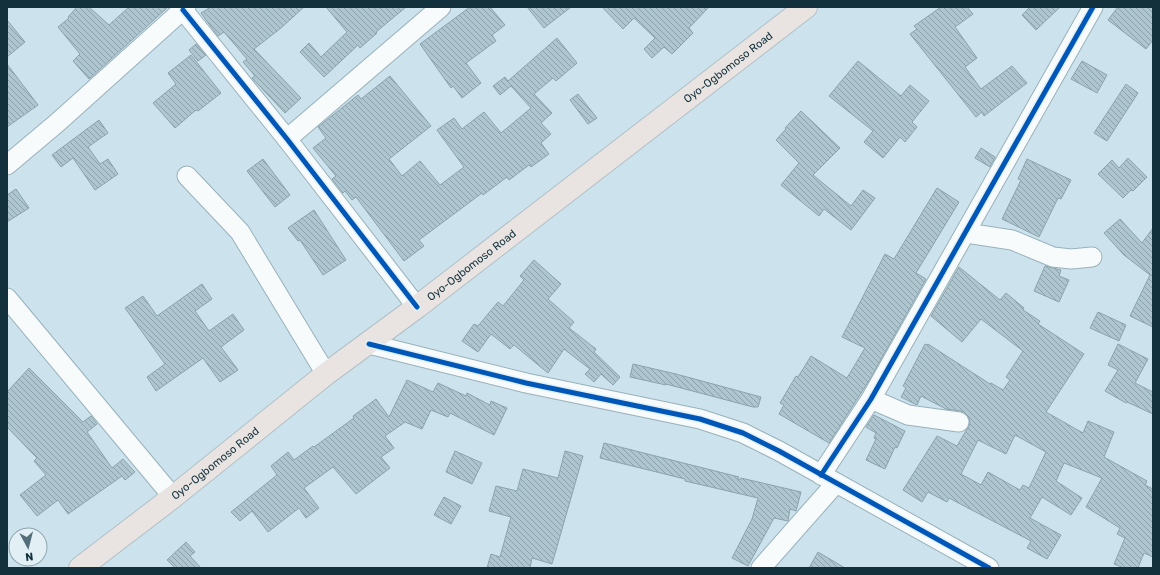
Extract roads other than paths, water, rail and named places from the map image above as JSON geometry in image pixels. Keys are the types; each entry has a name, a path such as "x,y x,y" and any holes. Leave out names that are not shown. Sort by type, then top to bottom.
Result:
{"highway":[{"name":"Oyo-Ogbomoso Road","path":"80,568 173,497 326,374 369,344 806,7"}],"street":[{"path":"287,138 441,7"},
{"path":"761,568 829,479 871,399 1093,7"},
{"path":"7,164 57,123 185,8 417,307"},
{"path":"187,176 240,232 326,374"},
{"path":"966,233 1012,240 1053,257 1071,260 1092,257"},
{"path":"7,298 173,497"},
{"path":"369,344 526,383 700,419 743,433 829,479 970,563 989,568"},
{"path":"871,399 908,415 959,422"}]}
